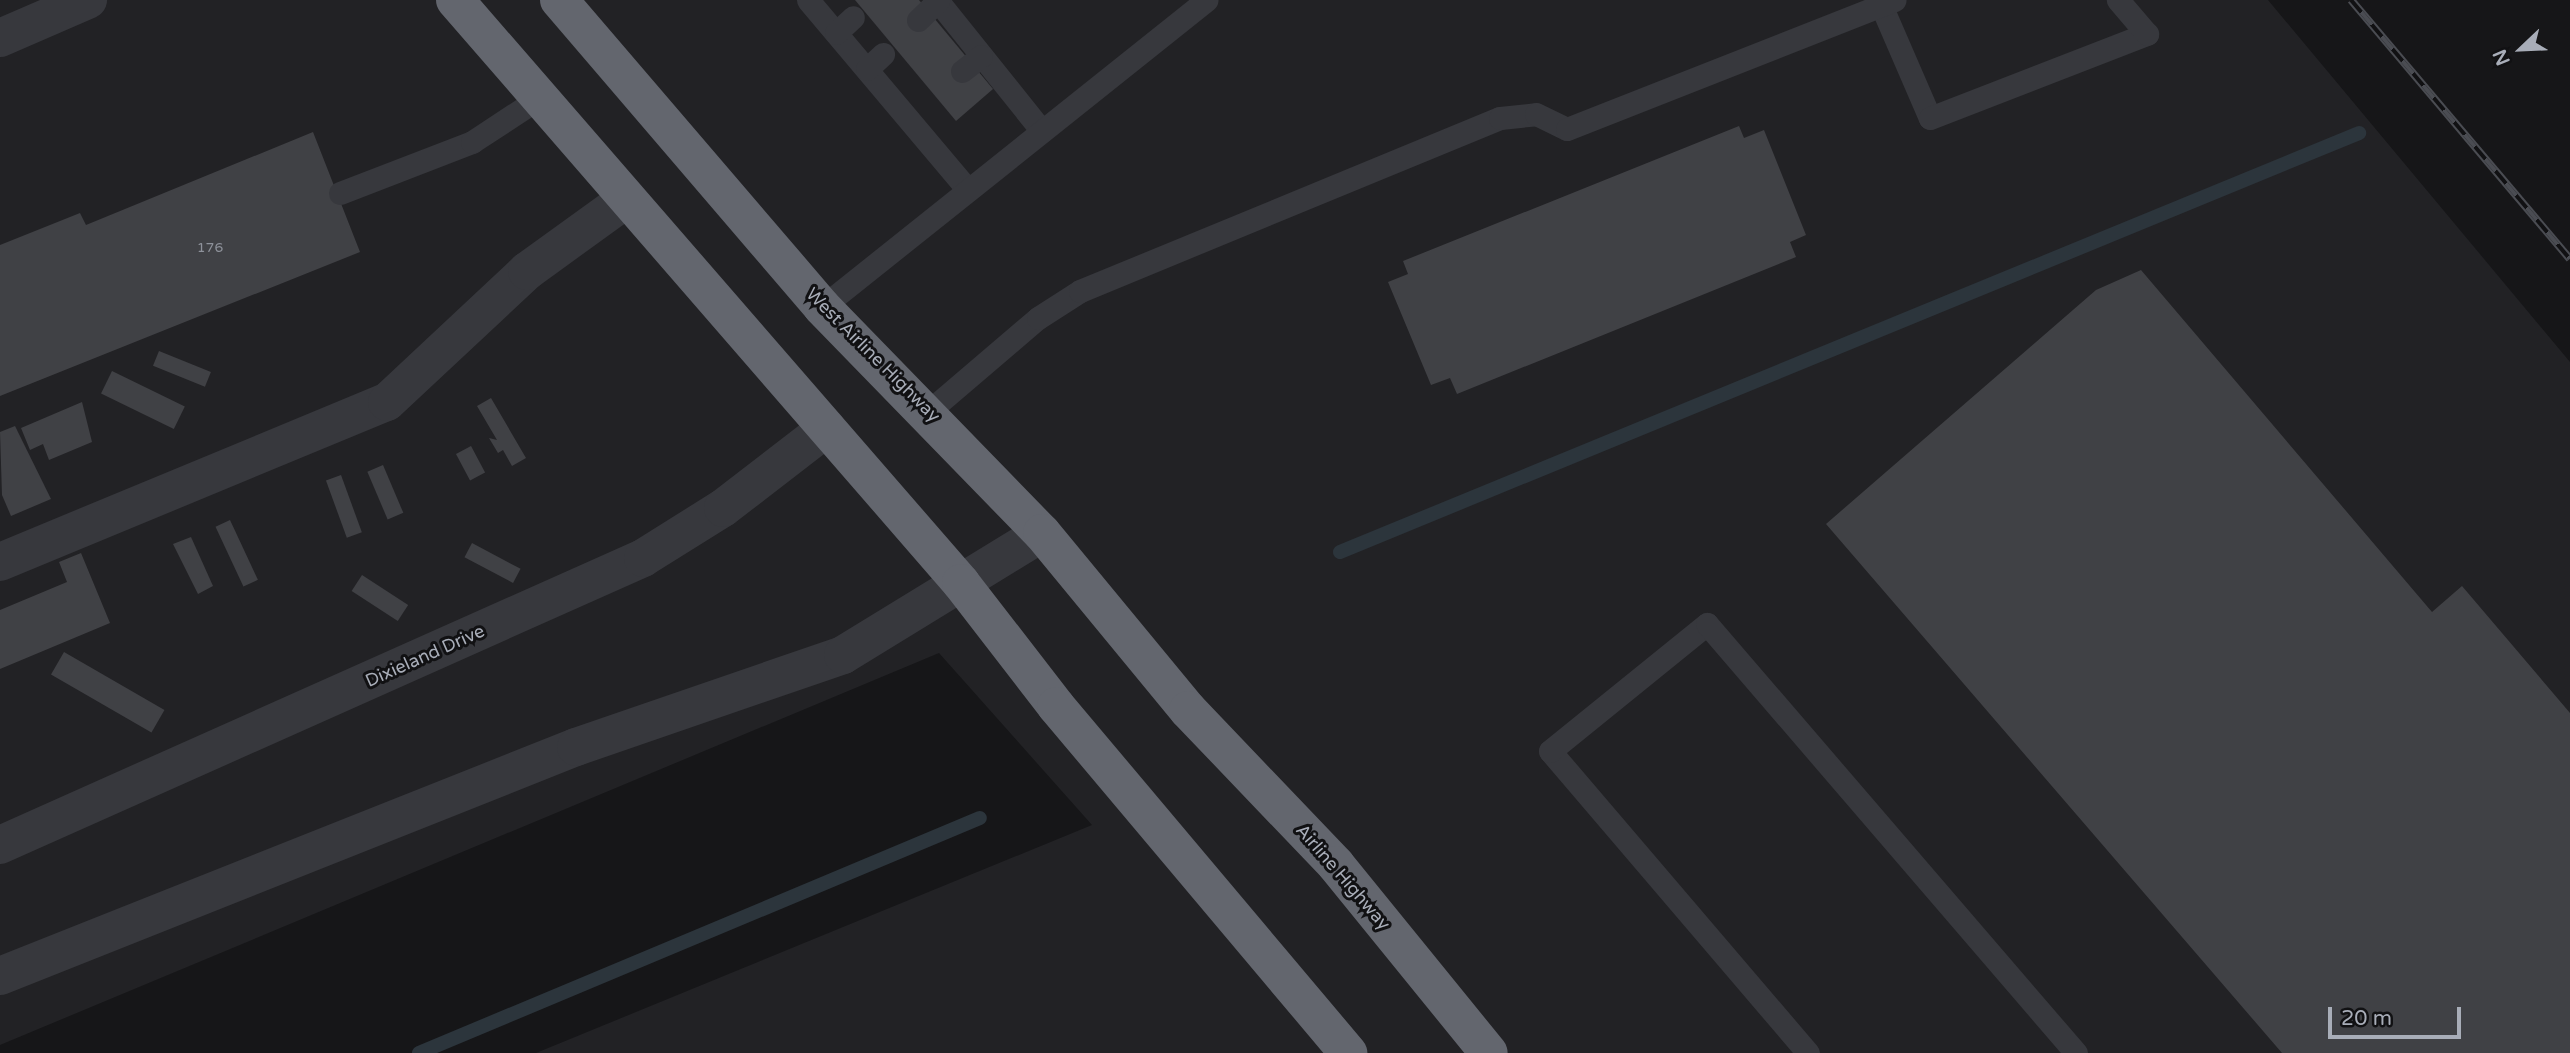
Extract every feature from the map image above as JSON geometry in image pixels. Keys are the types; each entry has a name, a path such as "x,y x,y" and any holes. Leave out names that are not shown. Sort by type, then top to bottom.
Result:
{"highway":[{"path":"455,0 625,200 961,583 1056,706 1348,1053"},
{"name":"West Airline Highway","path":"559,0 822,307 929,411 1042,533 1188,710"},
{"name":"Airline Highway","path":"1188,710 1336,865 1489,1053"}],"street":[{"path":"0,38 88,0"},
{"path":"0,562 387,402 527,271 625,200"},
{"name":"Dixieland Drive","path":"0,845 643,558 723,509 827,428"},
{"path":"0,976 576,747 843,655 1042,533"}],"lane":[{"path":"808,0 844,25 875,61 914,109 968,190"},
{"path":"822,307 1206,0"},
{"path":"929,411 1038,318 1080,291 1500,118 1536,114 1567,129 1888,3 1930,118 2147,34 2118,0"},
{"path":"918,20 937,1 1042,131"},
{"path":"962,71 981,55"},
{"path":"340,193 472,142 539,98"},
{"path":"1808,1053 1550,751 1707,624 2076,1053"}],"shaded area":[{"path":"0,0 2268,0 2570,362 2570,1053 536,1053 1092,825 939,653 0,1045"}],"building":[{"path":"855,0 919,0 993,89 956,121"},
{"path":"1739,126 1744,138 1764,130 1806,235 1790,242 1796,257 1457,394 1450,378 1431,385 1388,282 1408,274 1403,261"},
{"path":"313,132 360,252 0,396 0,245 80,213 86,225"},
{"path":"2141,270 2432,612 2462,586 2570,713 2570,1053 2282,1053 1826,524 2096,290"},
{"path":"159,351 211,372 205,387 153,366"},
{"path":"112,371 185,407 174,429 101,393"},
{"path":"491,398 526,458 512,466 503,450 498,453 489,438 497,440 477,406"},
{"path":"82,402 92,442 49,460 43,444 30,450 21,428"},
{"path":"15,426 51,499 11,516 2,495 0,432"},
{"path":"471,446 485,472 470,480 456,454"},
{"path":"383,465 403,513 388,520 367,472"},
{"path":"341,475 362,532 347,538 326,480"},
{"path":"230,520 258,580 243,587 215,527"},
{"path":"191,537 213,586 198,594 173,544"},
{"path":"472,543 521,569 513,583 464,557"},
{"path":"81,553 110,623 0,669 0,610 67,582 59,562"},
{"path":"362,575 408,605 398,621 352,591"},
{"path":"64,652 164,710 151,733 51,675"}],"waterway":[{"path":"1340,552 2359,133"},
{"path":"419,1053 980,818"}],"railway":[{"path":"2351,0 2570,259"}]}
